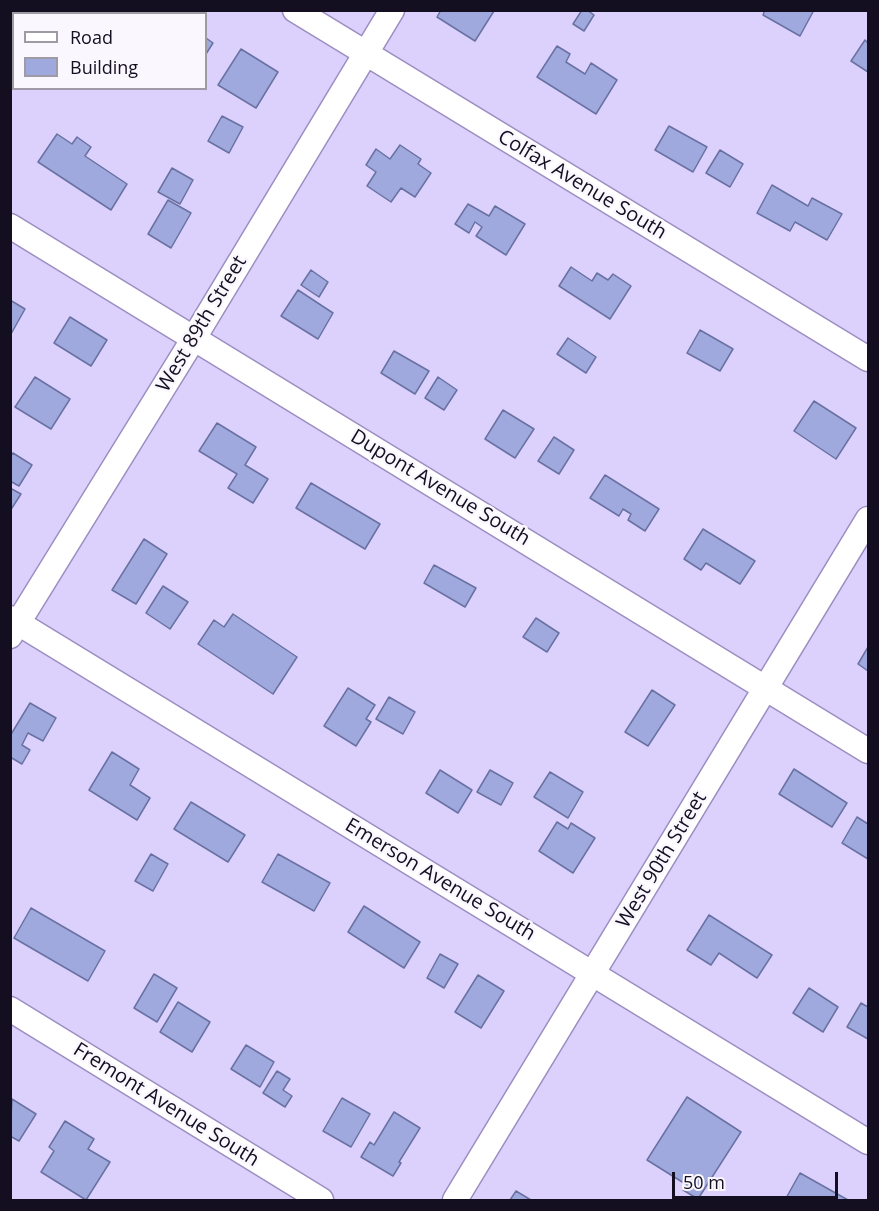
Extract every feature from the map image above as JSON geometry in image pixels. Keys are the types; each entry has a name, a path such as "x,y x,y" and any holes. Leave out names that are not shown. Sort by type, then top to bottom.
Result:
{"street":[{"name":"Colfax Avenue South","path":"295,10 868,359"},
{"name":"West 89th Street","path":"13,626 194,338 392,10"},
{"name":"Dupont Avenue South","path":"10,226 868,751"},
{"name":"West 90th Street","path":"455,1200 868,519"},
{"name":"Emerson Avenue South","path":"13,626 593,973 868,1142"},
{"name":"Fremont Avenue South","path":"10,1010 321,1200"}],"building":[{"path":"81,10 102,11 102,12 80,12"},
{"path":"138,10 178,10 181,12 138,12"},
{"path":"441,10 494,11 475,41 437,17"},
{"path":"582,10 587,10 594,15 584,31 573,24"},
{"path":"765,10 814,10 800,36 763,15"},
{"path":"207,39 213,43 207,52"},
{"path":"865,40 868,43 868,72 851,61"},
{"path":"557,46 570,54 566,62 585,74 591,63 617,80 596,114 537,77"},
{"path":"241,49 278,72 256,108 218,85"},
{"path":"222,116 243,127 229,153 208,141"},
{"path":"669,126 707,147 693,172 655,150"},
{"path":"57,134 72,144 77,137 91,147 85,156 127,184 111,210 38,162"},
{"path":"400,145 421,159 418,164 431,173 415,197 401,188 391,202 367,186 376,172 366,165 376,149 390,159"},
{"path":"720,150 743,164 730,187 706,173"},
{"path":"172,168 193,180 180,204 158,192"},
{"path":"772,185 808,206 812,198 842,214 827,240 795,222 790,231 757,213"},
{"path":"168,200 191,213 171,248 148,234"},
{"path":"468,204 489,216 495,206 525,224 506,255 476,236 482,227 475,222 469,233 455,224"},
{"path":"571,267 592,281 597,273 608,280 613,274 631,286 610,319 559,286"},
{"path":"311,270 328,282 319,297 301,285"},
{"path":"298,290 333,313 318,339 281,316"},
{"path":"10,300 25,309 11,334 10,334"},
{"path":"70,317 107,340 91,366 54,343"},
{"path":"700,330 733,349 720,371 687,353"},
{"path":"568,338 596,357 586,373 557,354"},
{"path":"394,351 429,371 415,394 381,373"},
{"path":"35,377 70,399 51,429 15,407"},
{"path":"438,377 457,390 444,410 425,398"},
{"path":"814,401 856,428 836,459 794,431"},
{"path":"503,410 534,429 515,458 485,439"},
{"path":"217,423 256,447 245,465 268,479 253,503 228,488 237,474 199,451"},
{"path":"554,437 574,450 559,474 538,461"},
{"path":"13,453 32,465 19,486 10,481 10,456"},
{"path":"605,475 659,509 645,531 628,520 631,514 623,509 619,516 590,498"},
{"path":"311,483 380,524 365,549 296,508"},
{"path":"10,488 21,494 10,511"},
{"path":"703,529 755,561 740,584 706,563 701,570 684,559"},
{"path":"144,539 167,554 136,604 112,590"},
{"path":"434,565 476,588 465,607 424,583"},
{"path":"163,586 188,602 170,629 146,613"},
{"path":"233,614 297,657 273,694 198,644 214,620 224,627"},
{"path":"536,618 559,633 547,652 523,637"},
{"path":"868,647 868,671 858,664"},
{"path":"348,688 375,705 366,719 371,722 356,746 324,726"},
{"path":"652,690 675,705 648,746 625,732"},
{"path":"389,697 415,712 403,734 376,719"},
{"path":"30,703 56,718 43,741 28,733 22,745 30,750 22,764 10,757 10,736"},
{"path":"112,752 139,769 130,785 150,798 137,820 89,790"},
{"path":"794,769 847,803 832,827 779,794"},
{"path":"440,770 472,790 458,813 426,793"},
{"path":"490,770 513,783 501,805 477,792"},
{"path":"550,772 583,792 568,818 534,797"},
{"path":"191,802 245,835 228,862 174,829"},
{"path":"857,817 868,824 868,859 842,843"},
{"path":"557,822 568,829 571,823 595,838 573,873 539,851"},
{"path":"151,854 168,864 153,891 135,881"},
{"path":"278,854 330,883 314,911 262,882"},
{"path":"364,906 420,942 404,968 348,932"},
{"path":"31,908 105,951 88,981 14,938"},
{"path":"709,915 772,955 757,978 719,953 711,965 687,950"},
{"path":"440,954 458,964 444,988 427,978"},
{"path":"154,974 177,988 157,1022 134,1008"},
{"path":"478,975 504,991 481,1028 455,1012"},
{"path":"809,988 838,1007 823,1032 793,1013"},
{"path":"178,1002 210,1022 192,1052 160,1032"},
{"path":"861,1003 868,1007 868,1039 847,1027"},
{"path":"246,1045 274,1062 260,1087 231,1069"},
{"path":"277,1071 290,1079 283,1090 292,1096 285,1107 263,1093"},
{"path":"687,1097 741,1132 698,1199 683,1190 687,1185 647,1160"},
{"path":"342,1098 370,1114 351,1147 323,1131"},
{"path":"12,1099 36,1114 19,1141 10,1136"},
{"path":"394,1112 420,1128 393,1176 361,1157 370,1142 374,1145"},
{"path":"65,1121 94,1139 88,1149 110,1162 86,1200 41,1172 54,1151 49,1147"},
{"path":"800,1173 848,1200 785,1200"},
{"path":"516,1191 531,1200 510,1200"}]}
